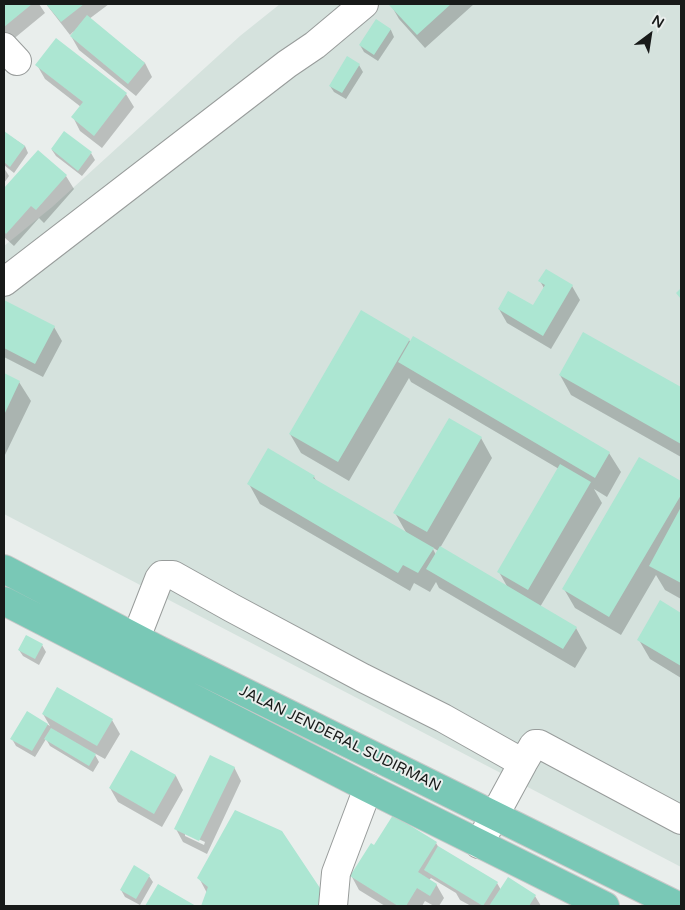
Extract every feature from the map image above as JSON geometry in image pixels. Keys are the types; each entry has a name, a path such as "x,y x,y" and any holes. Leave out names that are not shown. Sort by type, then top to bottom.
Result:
{"main road":[{"name":"JALAN JENDERAL SUDIRMAN","path":"4,570 137,639 495,814 678,906"},
{"name":"JALAN JENDERAL SUDIRMAN","path":"4,601 368,788 604,906"}],"street":[{"path":"4,282 287,64 315,45 364,4"},
{"path":"144,673 137,639 159,579 162,575 173,574 232,608 363,678 443,718 523,763"},
{"path":"103,652 137,639"},
{"path":"479,844 535,744 539,744 681,820"},
{"path":"334,906 336,873 368,788"}],"shaded area":[{"path":"280,4 681,4 681,867 4,514 4,246 52,207 240,36"}],"building":[{"path":"4,4 32,4 4,27"},
{"path":"46,4 84,4 61,22"},
{"path":"451,4 417,35 389,5"},
{"path":"87,15 145,63 128,84 70,36"},
{"path":"376,19 391,29 374,55 359,45"},
{"path":"56,38 127,93 94,136 71,117 83,102 35,65"},
{"path":"347,56 360,64 342,93 329,86"},
{"path":"4,131 25,146 10,167 4,162"},
{"path":"64,131 92,152 78,171 51,149"},
{"path":"38,150 67,175 36,210 31,206 6,234 4,231 4,188"},
{"path":"546,269 573,285 543,336 498,309 508,291 533,305 545,285 538,281"},
{"path":"681,288 681,299 676,293"},
{"path":"4,300 55,326 35,364 4,348"},
{"path":"361,310 410,339 338,462 289,434"},
{"path":"583,332 681,387 681,444 559,375"},
{"path":"413,336 610,452 595,478 398,362"},
{"path":"4,373 20,381 4,415"},
{"path":"449,418 482,437 427,532 393,513"},
{"path":"268,448 315,476 313,478 434,548 418,573 403,565 398,573 247,484"},
{"path":"639,457 681,481 681,495 609,617 562,589"},
{"path":"560,464 591,482 528,590 497,572"},
{"path":"681,507 681,583 649,566"},
{"path":"440,546 577,627 563,649 426,569"},
{"path":"660,600 681,613 681,666 637,640"},
{"path":"26,635 43,644 35,659 18,650"},
{"path":"57,687 113,719 97,746 42,714"},
{"path":"27,711 48,724 32,751 10,739"},
{"path":"51,728 96,754 89,766 44,739"},
{"path":"131,750 176,775 154,814 109,788"},
{"path":"210,755 235,767 199,841 174,829"},
{"path":"235,810 282,831 324,894 318,906 201,906 208,887 197,878"},
{"path":"393,815 437,842 418,872 437,884 430,896 417,888 406,906 398,906 350,876 371,843 374,845"},
{"path":"438,846 498,882 483,906 424,870"},
{"path":"134,865 150,875 136,899 120,890"},
{"path":"508,877 536,895 529,906 489,906"},
{"path":"158,884 196,906 145,906"}]}
